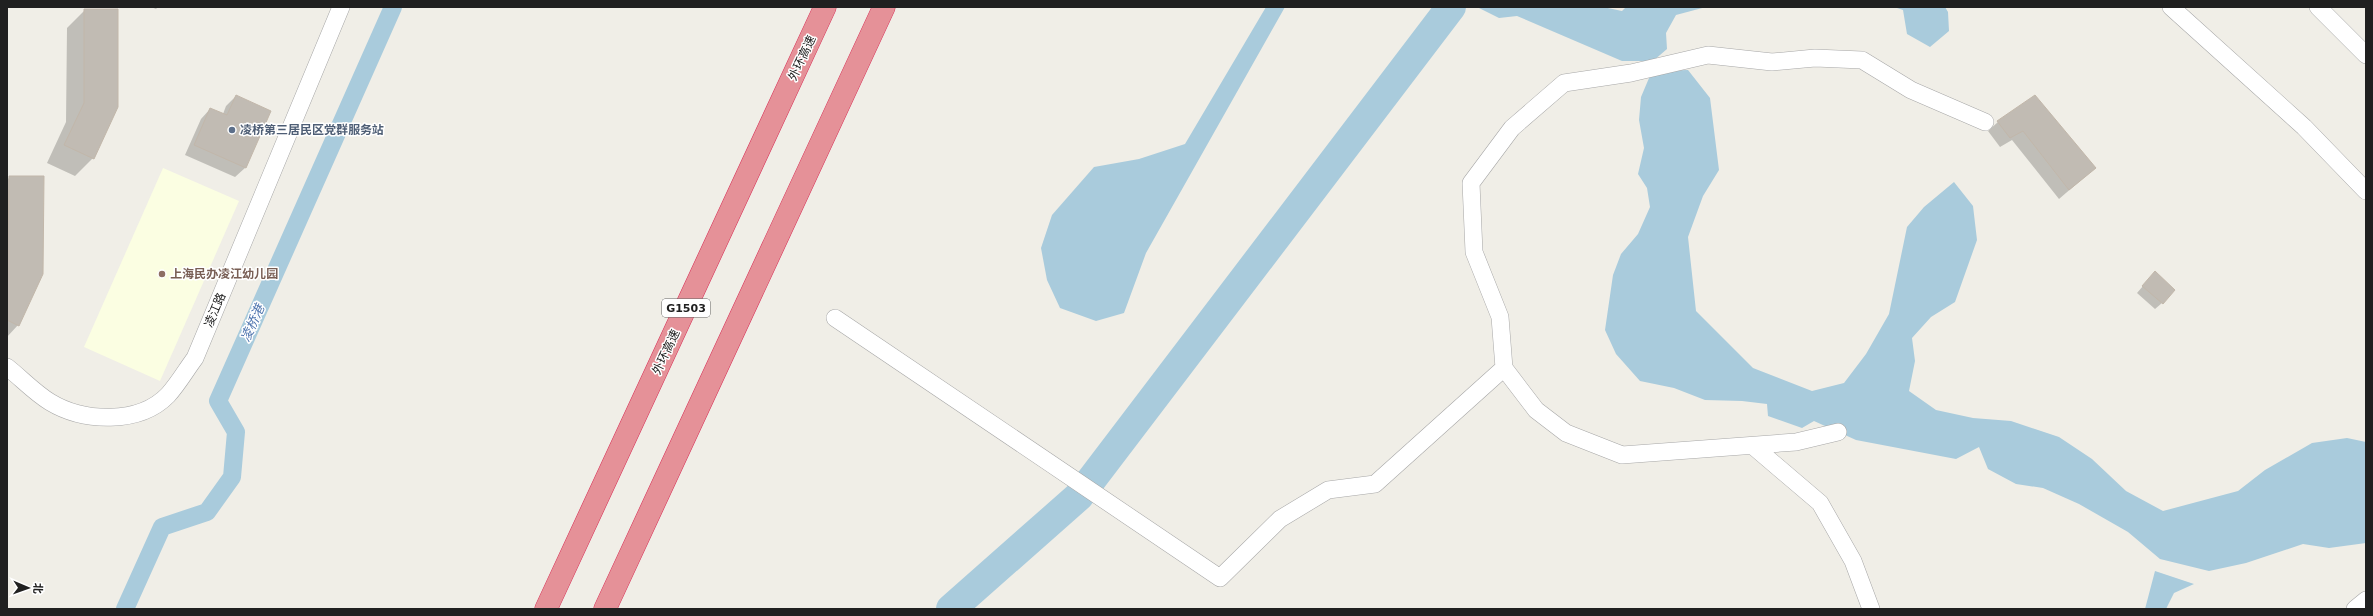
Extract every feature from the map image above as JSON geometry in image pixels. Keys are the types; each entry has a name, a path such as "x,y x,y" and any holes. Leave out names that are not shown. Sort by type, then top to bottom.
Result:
{"highway":[{"name":"外环高速","path":"545,609 825,7"},
{"path":"605,609 884,7"}],"street":[{"name":"凌江路","path":"7,367 50,402 78,414 117,417 144,411 167,396 195,358 341,7"},
{"path":"2171,7 2304,127 2366,191"},
{"path":"2318,7 2366,55"},
{"path":"1838,432 1796,442 1622,455 1566,433 1536,410 1504,368 1500,317 1474,252 1471,183 1512,128 1564,83 1631,73 1708,55 1772,62 1815,58 1862,60 1911,90 1985,122"},
{"path":"835,318 1220,578 1280,519 1328,490 1375,484 1504,368"},
{"path":"1754,446 1820,503 1853,561 1871,609"},
{"path":"2355,609 2366,600"}],"shaded area":[{"name":"上海民办凌江幼儿园","path":"163,168 239,201 160,381 84,347"}],"water":[{"path":"1266,7 1285,7 1146,253 1124,313 1096,321 1060,308 1047,280 1041,248 1052,215 1094,167 1139,159 1185,144"},
{"path":"1477,7 1603,7 1622,11 1626,7 1706,7 1676,15 1666,33 1667,49 1653,61 1622,61 1517,16 1499,18"},
{"path":"1894,7 1945,7 1948,12 1949,31 1930,47 1907,34 1903,10"},
{"path":"1688,70 1710,98 1719,170 1703,196 1688,237 1696,311 1753,368 1812,391 1844,383 1866,354 1889,314 1907,227 1924,207 1954,182 1973,206 1977,240 1955,302 1931,317 1912,338 1915,361 1909,391 1936,410 1973,418 2011,421 2059,437 2092,459 2126,491 2163,511 2238,491 2265,470 2312,443 2347,438 2366,442 2366,543 2329,548 2303,544 2246,563 2209,571 2160,559 2128,532 2079,504 2043,488 2016,484 1988,469 1979,447 1956,459 1856,440 1814,421 1802,428 1768,416 1767,404 1742,401 1705,400 1674,388 1640,381 1616,354 1605,330 1613,275 1621,254 1638,234 1650,207 1647,188 1638,174 1644,148 1639,120 1641,97 1652,71"},
{"path":"2155,571 2194,584 2174,593 2166,609 2145,609"}],"building":[{"path":"84,9 118,9 118,107 94,159 64,145 84,103"},
{"name":"凌桥第三居民区党群服务站","path":"236,95 271,111 246,168 194,145 210,108 227,115"},
{"path":"2035,95 2096,168 2069,190 2023,131 2010,138 1997,121"},
{"path":"9,176 44,176 43,274 19,326 7,320"},
{"path":"2155,271 2175,290 2163,304 2142,286"}],"waterway":[{"name":"凌桥港","path":"125,609 162,527 207,512 232,477 236,432 218,401 393,7"},
{"path":"951,609 1079,496 1451,7"}],"place":[{"name":"凌桥第三居民区党群服务站","path":"232,130"},
{"name":"上海民办凌江幼儿园","path":"162,274"}]}
